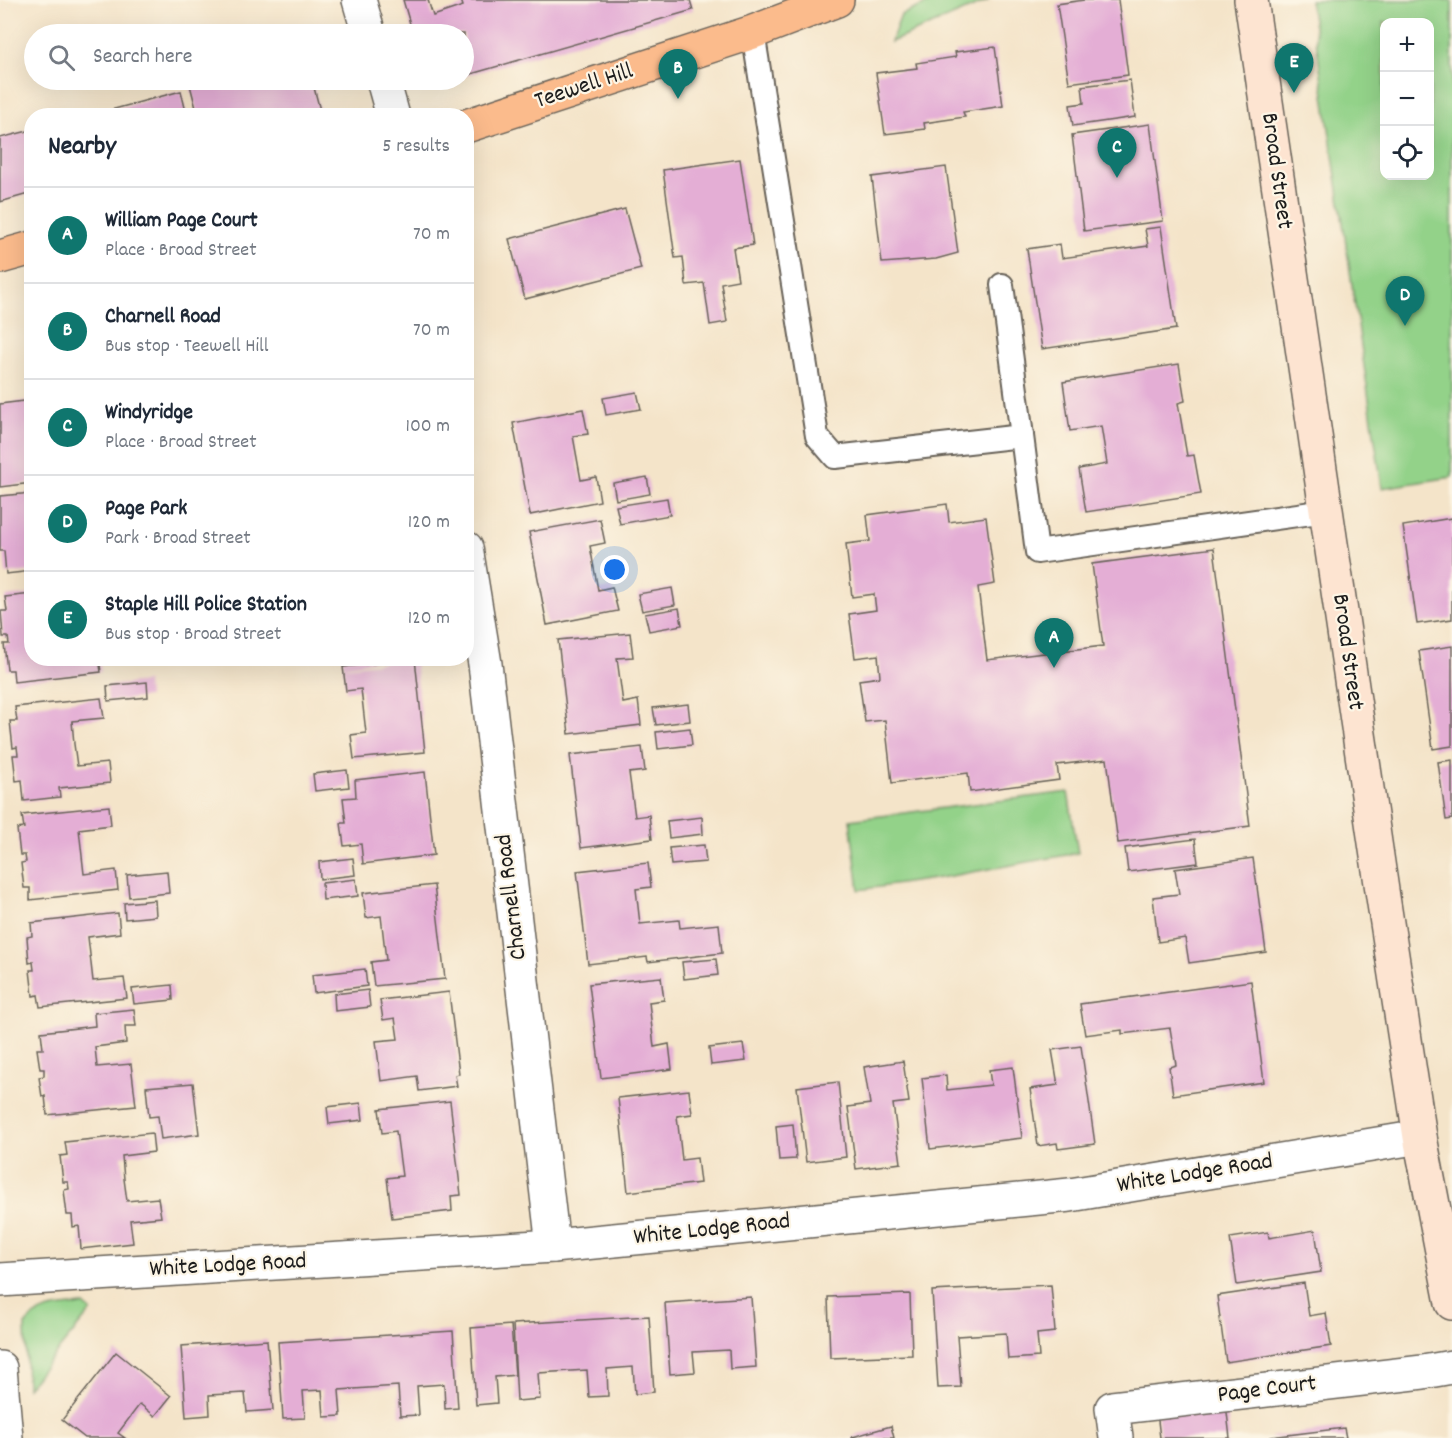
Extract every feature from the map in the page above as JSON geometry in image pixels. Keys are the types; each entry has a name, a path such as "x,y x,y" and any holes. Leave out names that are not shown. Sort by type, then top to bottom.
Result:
{"main road":[{"name":"Teewell Hill","path":"474,123 753,32 837,0"},
{"name":"Broad Street","path":"1251,0 1381,885 1420,1137 1452,1303"},
{"path":"0,257 24,250"}],"street":[{"path":"359,0 366,24"},
{"path":"385,90 391,108"},
{"name":"Charnell Road","path":"474,596 485,663 553,1246"},
{"name":"White Lodge Road","path":"0,1280 553,1246 1070,1195 1420,1137"},
{"name":"Page Court","path":"1116,1438 1112,1408 1452,1367"},
{"path":"0,1368 6,1438"}],"lane":[{"path":"753,32 817,436 835,458 1022,436"},
{"path":"1002,285 1037,552 1326,511"}],"green space":[{"path":"935,0 989,0 891,42 901,15"},
{"path":"1310,0 1452,0 1452,477 1382,488"},
{"path":"1068,792 1078,853 859,890 850,820"},
{"path":"84,1305 91,1311 27,1388 25,1325 44,1311"}],"building":[{"path":"403,0 428,0 433,16 463,6 461,0 690,0 693,10 474,73 474,24 410,24"},
{"path":"1084,0 1118,0 1128,75 1069,83 1057,4"},
{"path":"995,47 1003,106 963,112 965,117 924,123 925,129 885,134 876,73 917,68 916,63 956,57 955,52"},
{"path":"1130,80 1135,117 1073,126 1070,105 1084,103 1082,86"},
{"path":"191,90 315,90 319,108 196,108"},
{"path":"181,91 185,108 118,108"},
{"path":"1150,124 1163,221 1084,231 1072,135"},
{"path":"24,132 24,195 0,202 0,138"},
{"path":"740,159 753,245 733,248 738,280 721,283 727,322 710,325 704,283 686,285 683,257 675,258 663,170"},
{"path":"946,167 958,253 936,259 882,263 872,177"},
{"path":"625,209 641,269 525,299 509,239"},
{"path":"1161,227 1176,329 1042,349 1027,249 1060,244 1062,258 1148,246 1145,229"},
{"path":"1179,364 1185,401 1178,403 1187,456 1194,455 1201,494 1086,512 1079,469 1107,464 1101,426 1070,431 1063,382"},
{"path":"637,392 641,409 606,415 603,398"},
{"path":"24,401 24,484 0,487 0,404"},
{"path":"583,409 588,434 573,436 581,480 596,477 600,501 530,515 513,423"},
{"path":"647,477 650,494 616,500 613,483"},
{"path":"24,494 24,572 6,574 4,551 0,551 0,496"},
{"path":"667,498 670,515 620,524 616,506"},
{"path":"947,504 949,522 986,517 995,584 978,587 987,660 1103,646 1092,564 1214,548 1250,826 1118,843 1107,759 1057,765 1059,780 970,792 968,773 892,783 885,720 865,722 859,680 880,677 878,655 855,658 849,614 876,610 874,594 852,597 846,544 870,541 867,515"},
{"path":"1452,518 1452,619 1417,624 1403,526"},
{"path":"600,519 605,543 590,546 598,590 612,587 618,611 547,625 529,532"},
{"path":"672,588 675,605 642,611 638,594"},
{"path":"24,595 24,666 100,666 101,672 14,682 13,670 7,670 4,644 9,644 8,637 3,637 1,611 7,611 5,597"},
{"path":"679,608 682,625 649,631 645,614"},
{"path":"630,633 633,657 617,658 623,703 638,700 641,725 569,734 558,640"},
{"path":"1452,646 1452,746 1433,749 1419,651"},
{"path":"416,666 425,752 354,759 351,735 366,733 361,689 346,691 343,667"},
{"path":"147,682 148,697 108,701 107,686"},
{"path":"101,698 104,718 72,721 74,744 77,766 108,763 110,783 59,788 60,797 24,801 22,780 16,781 13,755 18,755 17,747 13,748 10,721 17,721 15,707"},
{"path":"688,704 690,721 656,725 653,708"},
{"path":"690,728 692,745 658,749 656,732"},
{"path":"642,747 645,771 629,773 635,817 649,815 652,839 581,848 570,755"},
{"path":"1452,760 1452,819 1446,820 1438,762"},
{"path":"347,770 349,787 315,791 313,774"},
{"path":"425,772 434,855 363,864 361,844 344,846 341,823 346,823 343,798 356,797 355,780"},
{"path":"109,806 111,825 79,829 84,874 116,870 118,890 30,900 30,888 24,888 21,863 26,862 25,855 20,855 17,829 24,828 22,815"},
{"path":"702,817 703,834 669,838 667,821"},
{"path":"1195,839 1198,863 1128,872 1125,848"},
{"path":"704,845 706,862 671,865 669,848"},
{"path":"353,858 355,875 320,879 319,862"},
{"path":"1253,858 1266,952 1189,963 1185,938 1158,942 1153,897 1179,894 1175,869"},
{"path":"648,863 651,887 636,889 640,924 679,920 680,928 719,924 722,953 648,962 647,957 588,964 577,871"},
{"path":"167,871 169,893 129,897 127,875"},
{"path":"356,879 358,896 323,900 322,883"},
{"path":"434,885 445,979 374,986 371,962 386,960 381,916 366,918 363,893"},
{"path":"155,900 156,916 125,919 124,903"},
{"path":"118,913 120,933 88,937 93,981 124,978 127,998 40,1007 38,995 33,996 30,970 34,970 33,962 29,963 27,937 32,936 31,923"},
{"path":"716,959 718,975 684,979 682,962"},
{"path":"365,969 367,986 314,993 312,975"},
{"path":"661,977 664,1000 649,1002 654,1047 669,1044 672,1069 601,1078 589,984"},
{"path":"1251,981 1264,1082 1173,1095 1169,1067 1176,1065 1170,1028 1122,1034 1122,1030 1085,1035 1080,1004"},
{"path":"172,985 173,1000 134,1004 132,989"},
{"path":"368,990 370,1007 335,1011 334,994"},
{"path":"449,992 459,1074 455,1075 457,1086 419,1091 417,1076 381,1081 376,1041 398,1039 395,1018 383,1020 380,1000"},
{"path":"134,1009 136,1026 125,1026 126,1043 95,1047 97,1067 131,1064 136,1106 47,1115 45,1096 42,1097 39,1077 44,1076 44,1069 40,1069 37,1049 43,1049 41,1032 95,1026 94,1013"},
{"path":"743,1044 746,1061 711,1065 709,1048"},
{"path":"1081,1046 1095,1144 1058,1149 1057,1143 1038,1146 1030,1089 1058,1085 1052,1050"},
{"path":"903,1061 909,1102 893,1104 901,1163 856,1169 848,1107 870,1104 864,1067"},
{"path":"1013,1067 1022,1138 930,1149 922,1078 946,1075 947,1090 991,1085 989,1070"},
{"path":"838,1082 846,1157 806,1162 797,1087"},
{"path":"193,1083 199,1134 161,1139 158,1116 149,1117 146,1087"},
{"path":"689,1090 692,1114 677,1116 682,1160 697,1158 700,1183 628,1192 618,1098"},
{"path":"450,1101 461,1195 451,1196 452,1211 392,1218 387,1178 402,1176 396,1131 382,1133 379,1109"},
{"path":"361,1103 363,1120 329,1124 327,1107"},
{"path":"793,1124 796,1159 779,1160 776,1126"},
{"path":"152,1133 154,1152 122,1156 124,1179 127,1201 158,1198 161,1217 130,1220 133,1243 81,1249 79,1226 73,1227 72,1215 67,1215 64,1190 69,1189 68,1182 63,1182 60,1156 67,1155 65,1142"},
{"path":"1315,1230 1321,1272 1237,1285 1230,1238 1268,1232 1269,1238"},
{"path":"1304,1283 1309,1316 1326,1313 1331,1346 1226,1362 1217,1296"},
{"path":"1051,1285 1055,1332 1037,1334 1039,1357 1008,1359 1006,1333 957,1336 961,1387 938,1388 932,1291"},
{"path":"910,1294 912,1355 830,1358 828,1297"},
{"path":"751,1297 756,1367 730,1369 729,1350 693,1352 695,1372 670,1374 665,1303"},
{"path":"649,1316 654,1392 635,1394 633,1367 607,1369 608,1396 589,1397 587,1370 538,1373 540,1399 517,1401 513,1324"},
{"path":"511,1325 515,1375 495,1377 497,1403 476,1405 471,1328"},
{"path":"453,1331 458,1408 445,1409 444,1384 417,1386 419,1415 400,1416 398,1386 339,1390 341,1416 324,1417 322,1390 303,1391 305,1418 283,1419 278,1342"},
{"path":"267,1340 273,1410 247,1412 245,1393 209,1395 210,1415 186,1417 181,1346"},
{"path":"116,1352 171,1396 155,1416 140,1404 118,1433 125,1438 85,1438 62,1420"},
{"path":"1226,1404 1230,1438 1160,1438 1157,1412"},
{"path":"891,1426 894,1438 852,1438 852,1437"},
{"path":"1344,1428 1346,1438 1271,1438 1271,1437"}],"place":[{"name":"Staple Hill Police Station","path":"1294,93"},
{"name":"Charnell Road","path":"678,99"},
{"name":"Windyridge","path":"1117,178"},
{"name":"Page Park","path":"1405,326"},
{"name":"William Page Court","path":"1054,668"}]}
